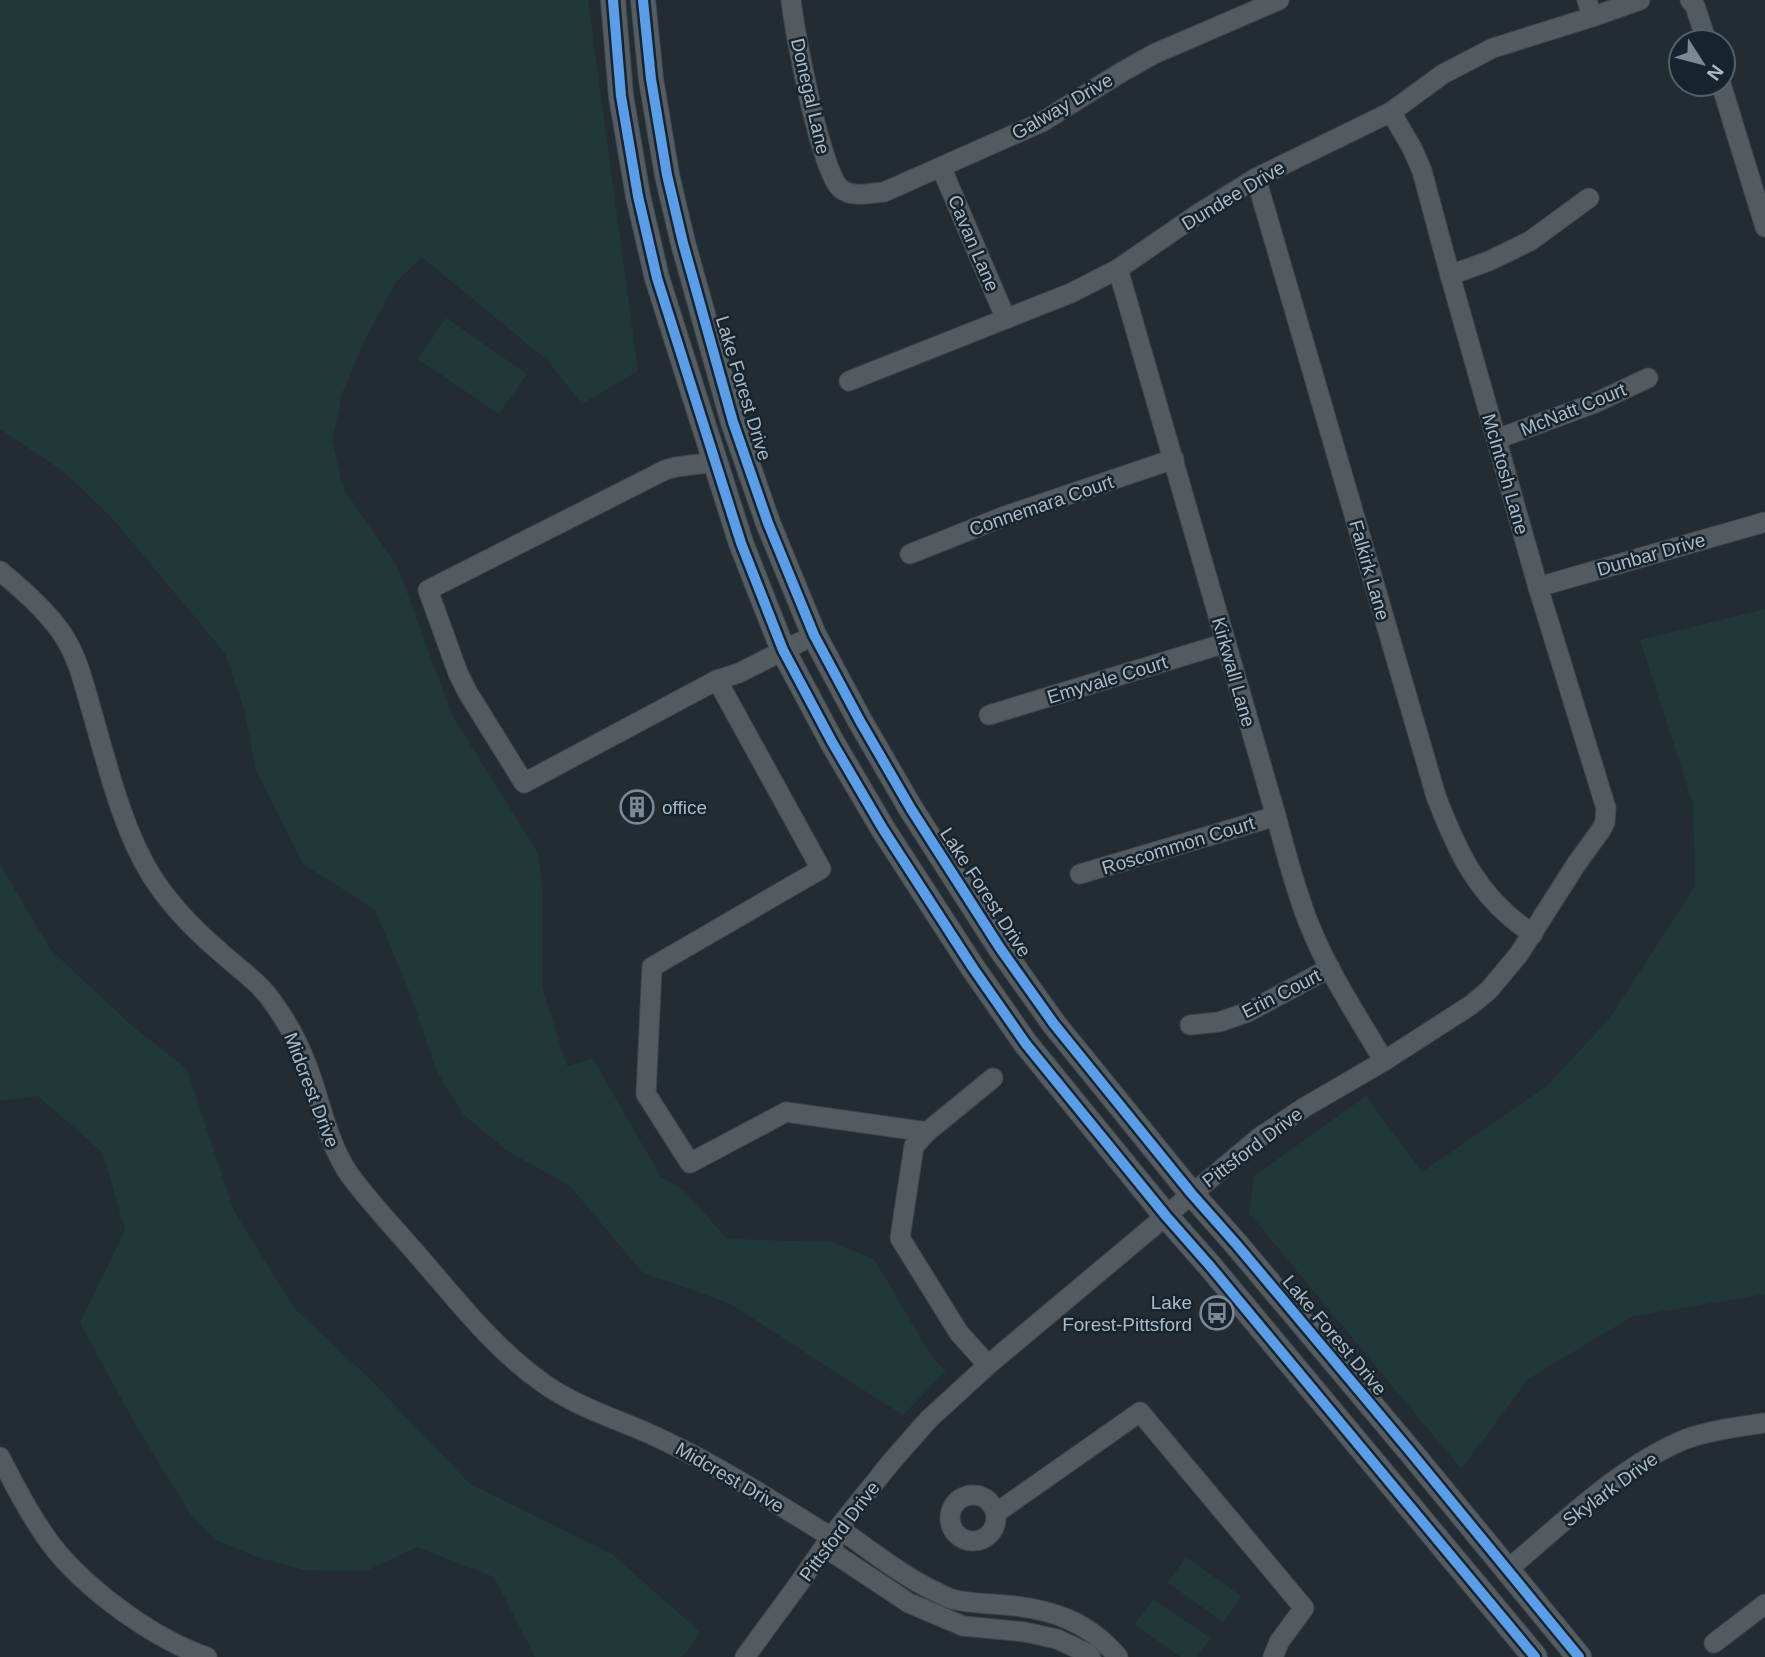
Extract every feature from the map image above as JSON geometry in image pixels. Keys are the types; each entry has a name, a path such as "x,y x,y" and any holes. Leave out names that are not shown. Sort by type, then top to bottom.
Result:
{"main road":[{"path":"613,0 621,96 641,208 657,278 741,543 783,650 832,742 883,829 1026,1044 1166,1216 1535,1657"},
{"name":"Lake Forest Drive","path":"643,0 651,79 665,162 683,243 733,422 768,523 814,635 860,721 911,809 1000,948 1054,1024 1191,1193 1579,1657"}],"street":[{"name":"Donegal Lane","path":"791,0 803,71 822,149 831,174 841,189"},
{"name":"Galway Drive","path":"841,189 859,195 884,192 1042,122 1154,54 1258,4 1279,0"},
{"name":"Dundee Drive","path":"849,381 1071,293 1118,269 1256,178 1391,113 1443,74 1493,48 1589,8 1616,8 1640,0"},
{"path":"1690,0 1695,6 1702,28"},
{"path":"1725,98 1765,227"},
{"name":"McIntosh Lane","path":"1391,113 1422,171 1538,587 1606,808 1605,822 1596,837"},
{"name":"Cavan Lane","path":"941,167 1006,319"},
{"name":"Falkirk Lane","path":"1256,178 1436,796 1465,864 1499,907 1532,934"},
{"path":"1450,275 1489,261 1530,241 1589,198"},
{"name":"Kirkwall Lane","path":"1118,269 1293,879 1309,926 1384,1061"},
{"name":"McNatt Court","path":"1497,439 1595,403 1648,378"},
{"name":"Connemara Court","path":"910,554 1005,516 1174,459"},
{"path":"715,462 665,470 428,590 468,693 524,783 718,680 739,673 814,635"},
{"name":"Dunbar Drive","path":"1538,587 1765,522"},
{"name":"Midcrest Drive","path":"0,571 38,605 62,632 78,664 110,774 130,831 149,872 169,901 192,926 249,976 272,1001 307,1064 337,1154 374,1204 494,1342 545,1385 577,1403 704,1460 831,1537"},
{"name":"Emyvale Court","path":"989,715 1226,643"},
{"path":"718,680 821,869 652,967 646,1094 690,1163 786,1112 927,1132"},
{"name":"Roscommon Court","path":"1080,874 1276,816"},
{"name":"Pittsford Drive","path":"745,1657 831,1537 929,1419 988,1364 1260,1136 1471,1005 1504,973 1596,837"},
{"name":"Erin Court","path":"1190,1025 1219,1022 1248,1013 1330,968"},
{"path":"988,1364 959,1333 900,1238 914,1146 927,1132 993,1078"},
{"path":"996,1513 1140,1412 1304,1608 1279,1642 1273,1657"},
{"name":"Skylark Drive","path":"1507,1570 1583,1506 1647,1458 1687,1439 1726,1428 1765,1423"},
{"path":"0,1457 58,1553 88,1583 122,1611 162,1636 206,1657"},
{"path":"1091,1657 1057,1639 1025,1632 963,1626 909,1603 835,1554 831,1537 847,1534 904,1575 949,1598 1058,1614 1085,1626 1106,1642 1118,1657"},
{"path":"1714,1643 1765,1604"}],"green space":[{"path":"0,0 588,0 638,371 582,404 548,361 422,257 396,282 366,337 343,391 332,440 343,488 398,568 452,715 538,853 542,884 542,987 567,1066 593,1059 661,1177 684,1190 727,1239 832,1242 874,1259 932,1357 946,1371 903,1415 731,1304 642,1272 570,1186 506,1150 463,1114 437,1072 409,991 375,910 303,864 255,768 245,712 225,653 112,518 63,471 0,429"},
{"path":"446,318 527,374 499,414 418,359"},
{"path":"1765,609 1765,1294 1633,1316 1528,1379 1461,1469 1249,1213 1254,1176 1366,1096 1422,1172 1548,1085 1610,1018 1695,886 1693,804 1640,640"},
{"path":"0,861 51,950 131,1025 187,1069 234,1211 295,1309 370,1379 470,1484 612,1554 700,1632 686,1653 680,1657 535,1657 494,1577 417,1547 366,1571 304,1570 257,1557 216,1540 193,1518 138,1429 80,1323 125,1230 103,1153 38,1096 0,1101"},
{"path":"1186,1557 1241,1596 1223,1622 1168,1583"},
{"path":"1153,1599 1210,1638 1197,1657 1181,1657 1135,1625"}],"cycle path":[{"path":"613,0 621,96 638,196 657,278 741,543 783,650 832,742 883,829 1026,1044 1166,1216 1535,1657"},
{"path":"643,0 651,79 667,175 733,422 768,523 814,635 860,721 911,809 1000,948 1054,1024 1191,1193 1409,1450 1579,1657"}],"place":[{"name":"office","path":"637,807"},
{"name":"Lake Forest-Pittsford","path":"1217,1313"}]}
